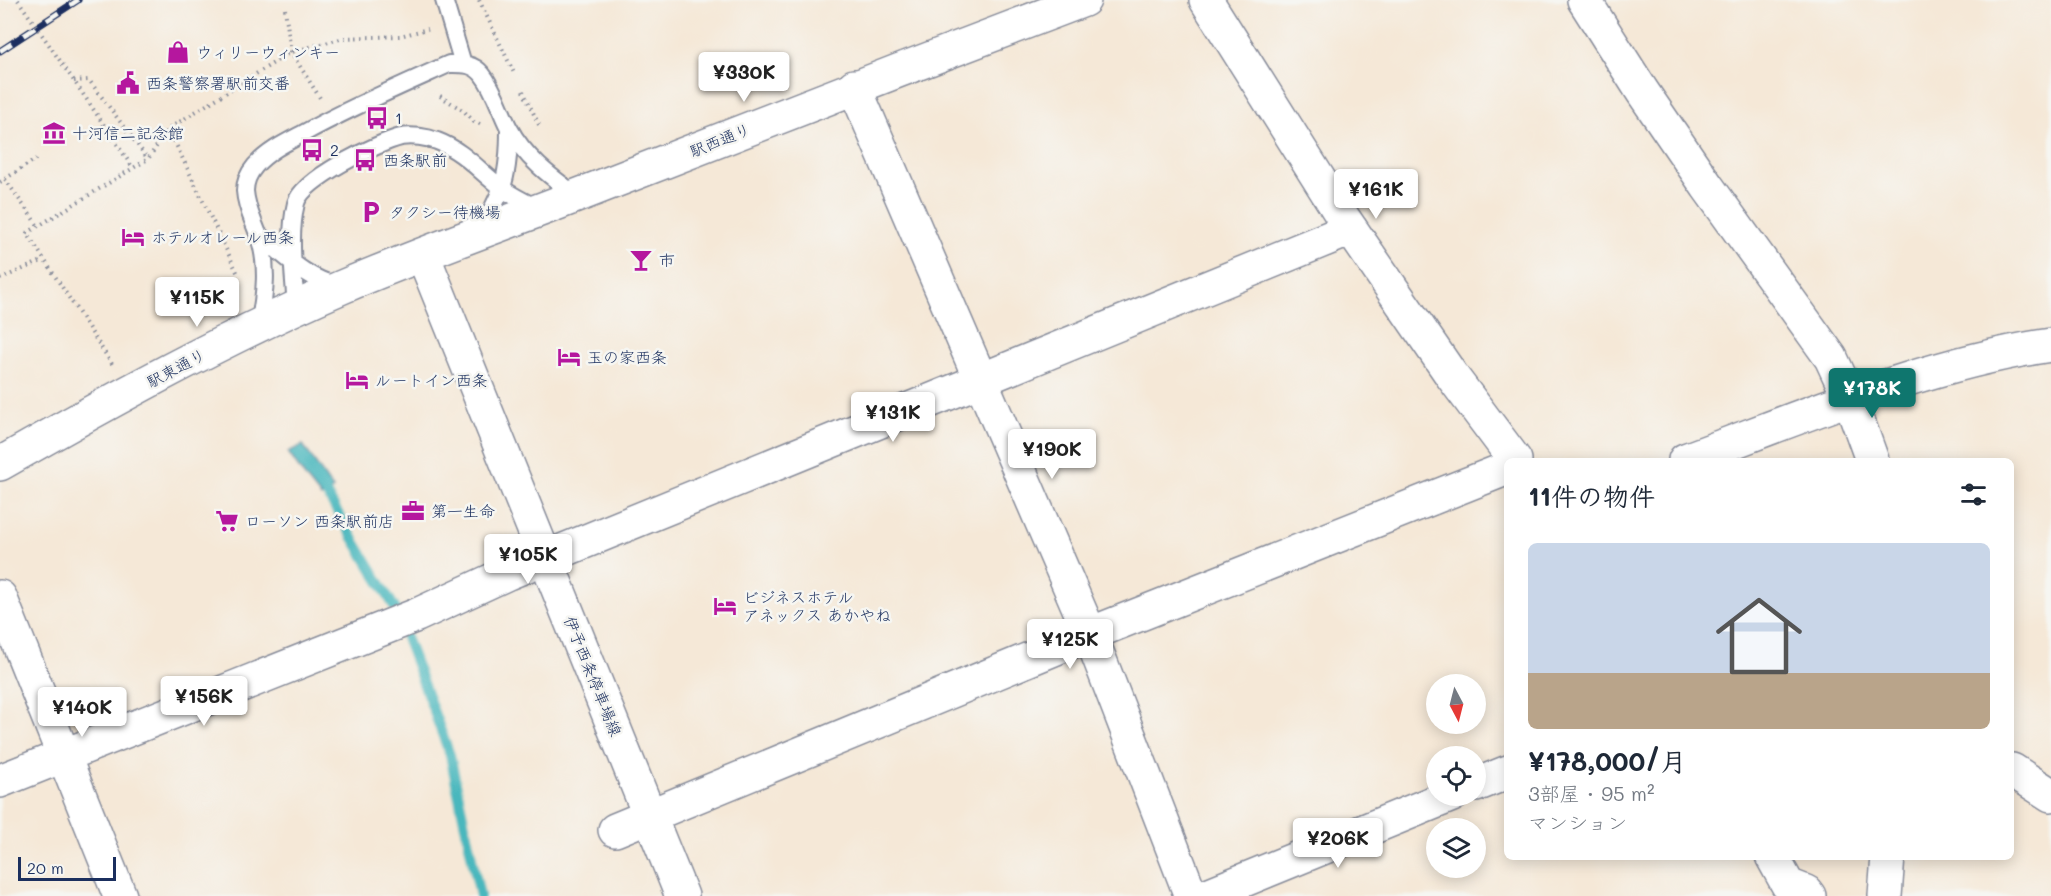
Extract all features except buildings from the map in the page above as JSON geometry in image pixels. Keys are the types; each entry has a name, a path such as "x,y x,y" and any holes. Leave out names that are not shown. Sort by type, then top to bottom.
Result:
{"street":[{"name":"駅西通り","path":"423,255 854,86 1084,0"},
{"path":"1206,0 1351,229 1452,376 1514,458"},
{"path":"1584,0 1642,91 1707,186 1831,358 1850,399 1871,458"},
{"path":"854,86 1090,634 1191,896"},
{"path":"0,781 403,620 508,573 1351,229"},
{"name":"駅東通り","path":"0,464 259,325 343,286 423,255"},
{"name":"伊予西条停車場線","path":"423,255 682,896"},
{"path":"1690,458 1922,374 2051,345"},
{"path":"615,830 1090,634 1504,470"},
{"path":"0,597 120,896"},
{"path":"2014,771 2051,795"},
{"path":"1486,781 1504,774"},
{"path":"1205,896 1426,806"},
{"path":"1774,860 1790,892"},
{"path":"1885,896 1888,860"}],"lane":[{"path":"444,0 463,64"},
{"path":"259,325 265,291 265,262 258,234 252,224 245,190 248,177 256,165 276,149 367,100 449,64 469,64 482,74 497,100 509,129 536,163 577,196"},
{"path":"480,231 503,189 509,157 509,129"},
{"path":"296,308 292,261 296,202 305,187 362,153 403,137 422,137 437,141 454,149 472,162 503,189 539,209"},
{"path":"258,234 309,275 325,283 343,286"}],"path":[{"path":"18,0 134,168"},
{"path":"479,0 516,78"},
{"path":"285,9 291,52 321,99"},
{"path":"477,11 483,9"},
{"path":"116,370 27,233 148,159 168,129 291,52 344,38 400,36 434,27"},
{"path":"74,81 89,80 148,159"},
{"path":"521,87 540,126"},
{"path":"168,129 243,283"},
{"path":"0,182 36,159"},
{"path":"5,179 38,226"},
{"path":"0,279 44,260"}],"water":[{"path":"303,445 333,489 321,497 288,452"}],"waterway":[{"path":"320,483 395,608 450,755 480,896"}],"railway":[{"path":"0,51 78,0"}],"place":[{"name":"ウィリーウィンキー","path":"178,52"},
{"name":"西条警察署駅前交番","path":"128,83"},
{"name":"1","path":"377,118"},
{"name":"十河信二記念館","path":"54,133"},
{"name":"2","path":"312,150"},
{"name":"西条駅前","path":"365,160"},
{"name":"タクシー待機場","path":"371,212"},
{"name":"ホテルオレール西条","path":"133,237"},
{"name":"市","path":"641,260"},
{"name":"玉の家西条","path":"569,357"},
{"name":"ルートイン西条","path":"357,380"},
{"name":"第一生命","path":"413,511"},
{"name":"ローソン 西条駅前店","path":"227,521"},
{"name":"ビジネスホテル アネックス あかやね","path":"725,606"}]}
